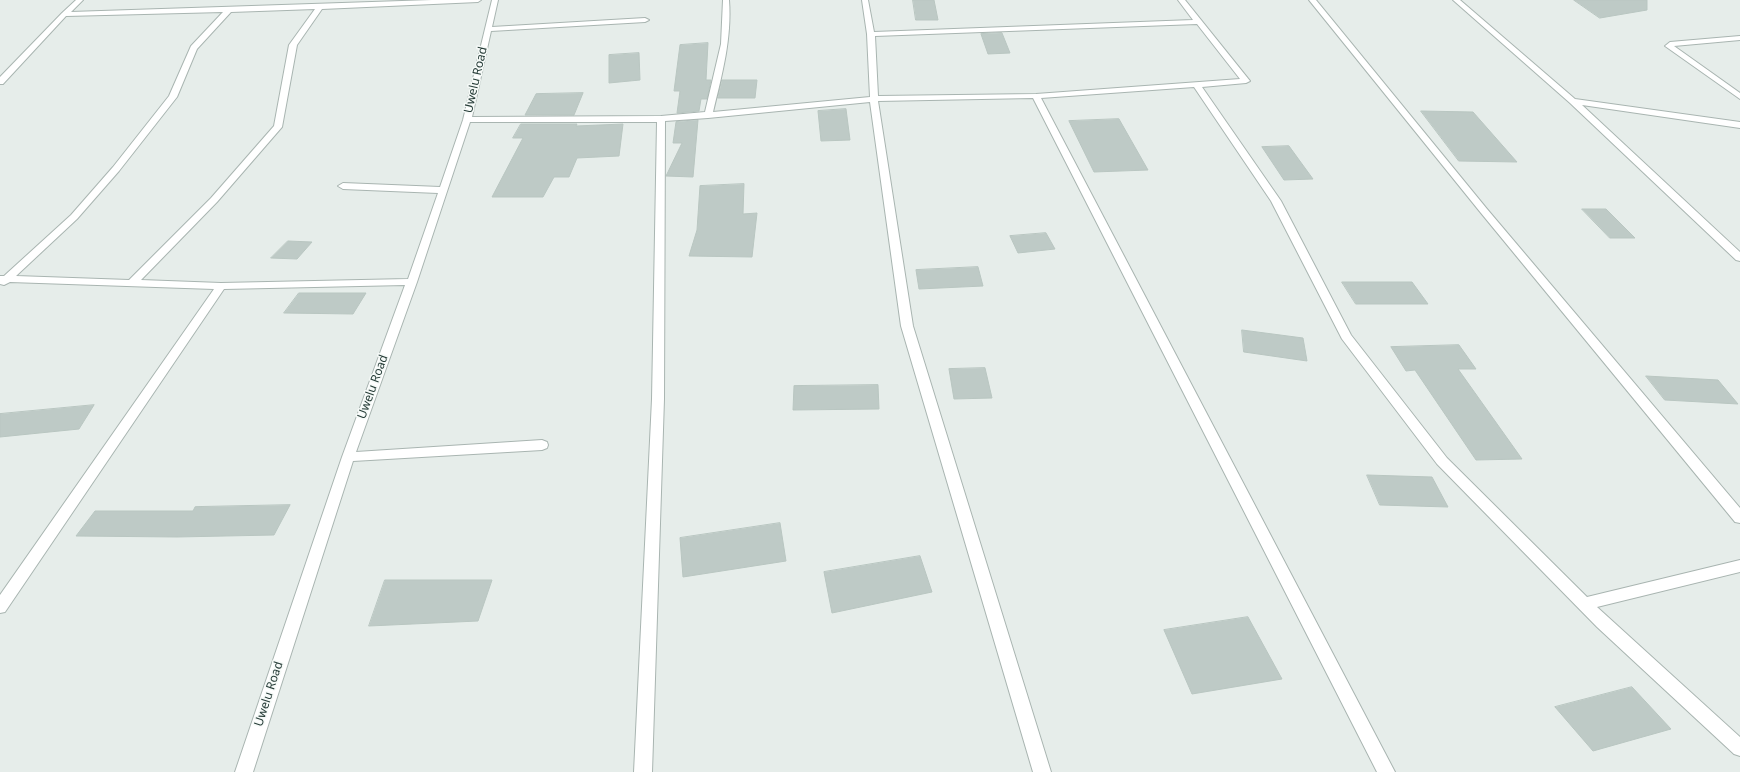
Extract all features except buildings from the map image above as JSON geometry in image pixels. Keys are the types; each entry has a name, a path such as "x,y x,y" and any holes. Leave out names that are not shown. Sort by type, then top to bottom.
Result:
{"street":[{"path":"0,82 64,14 80,0"},
{"path":"64,14 230,8 320,7 478,0"},
{"name":"Uwelu Road","path":"244,772 348,457 412,282 467,120 495,0"},
{"path":"708,116 722,58 727,12 726,0"},
{"path":"865,0 871,34 874,99 907,326 1042,772"},
{"path":"467,120 662,119 708,116 874,99 1036,96 1246,81 1197,22 1181,0"},
{"path":"1312,0 1484,211 1740,518"},
{"path":"1456,0 1573,100 1740,258"},
{"path":"133,282 214,200 278,127 293,45 320,7"},
{"path":"2,281 74,217 116,168 173,97 194,48 230,8"},
{"path":"488,29 646,20"},
{"path":"871,34 1197,22"},
{"path":"1740,38 1670,44 1669,46 1740,97"},
{"path":"1196,84 1276,201 1351,342 1442,461 1585,604 1740,748"},
{"path":"1036,96 1386,772"},
{"path":"1573,100 1740,124"},
{"path":"644,772 658,398 662,119"},
{"path":"343,186 442,190"},
{"path":"2,281 133,282 221,286 412,282"},
{"path":"0,607 221,286"},
{"path":"348,457 542,445"},
{"path":"1585,604 1740,566"}]}
